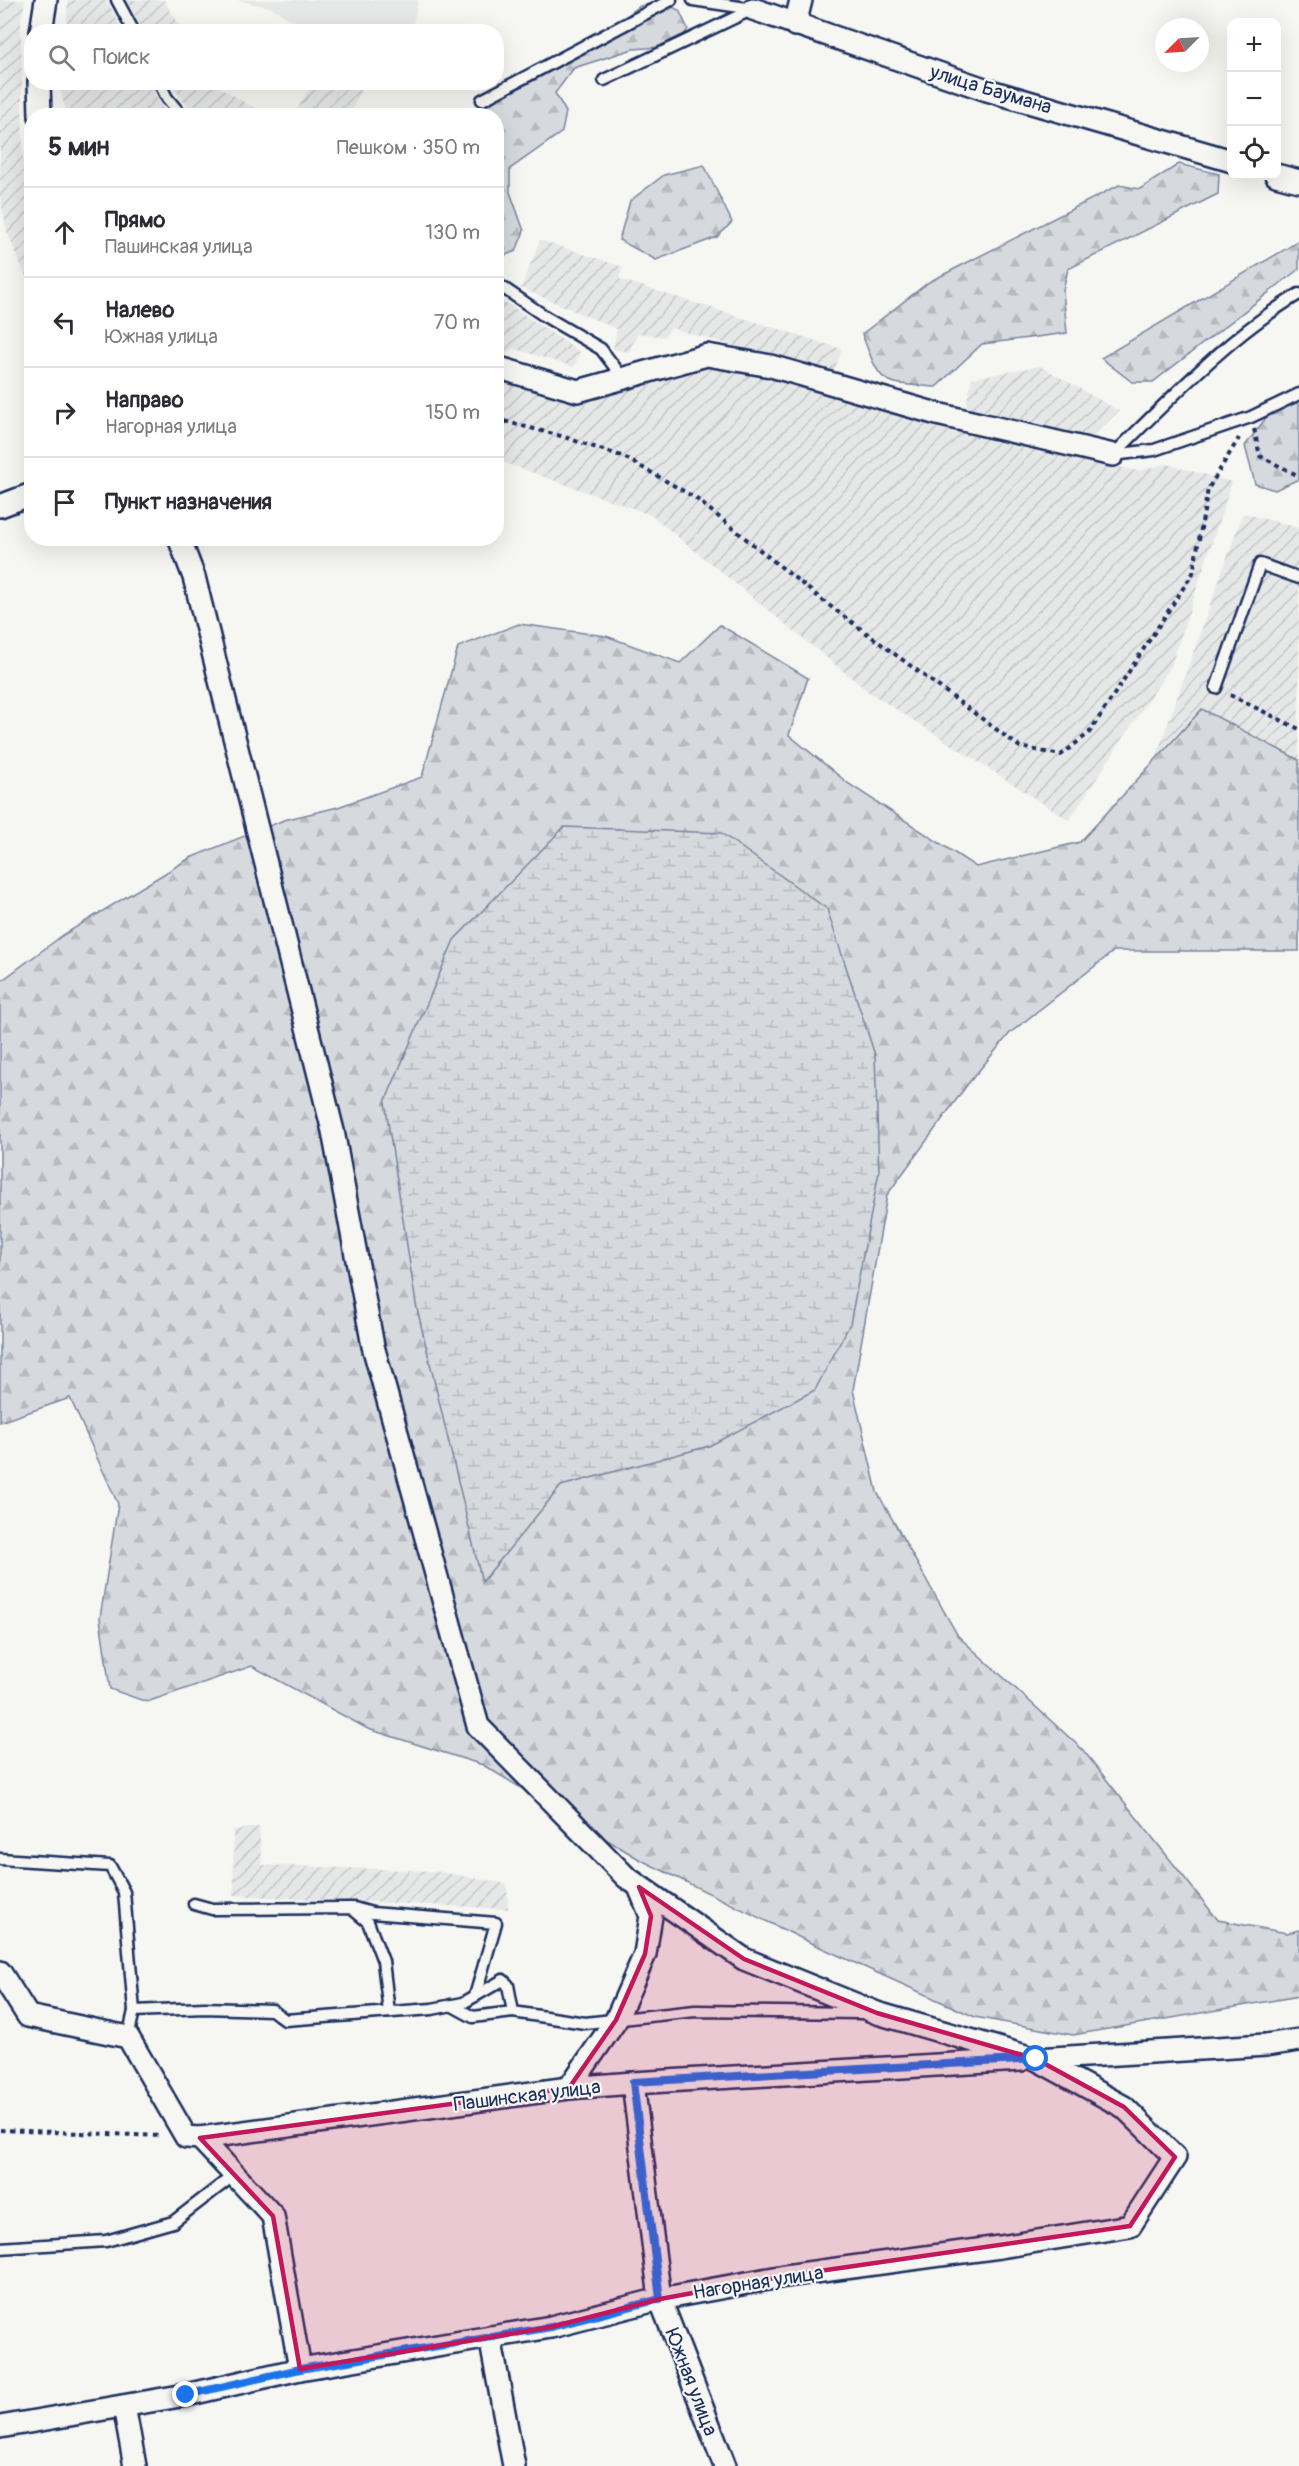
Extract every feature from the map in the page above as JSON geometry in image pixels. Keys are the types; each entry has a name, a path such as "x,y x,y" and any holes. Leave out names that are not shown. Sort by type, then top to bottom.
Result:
{"street":[{"path":"42,24 46,0"},
{"path":"795,25 801,0"},
{"name":"улица Баумана","path":"753,9 987,90 1227,160"},
{"path":"39,90 40,108"},
{"path":"1281,176 1299,181"},
{"path":"504,369 578,391 707,355 771,366 937,414 1113,455"},
{"path":"0,506 24,497"},
{"path":"182,546 197,589 330,1120 373,1346 477,1726 626,1877 744,1959 877,2013 1036,2059"},
{"path":"569,2088 616,2020 645,1954 651,1916 639,1887"},
{"path":"0,1971 28,2016 128,2037 193,2138 234,2175 273,2216 300,2369"},
{"name":"Пашинская улица","path":"193,2138 569,2088 633,2082 1266,2045 1299,2040"},
{"name":"Нагорная улица","path":"0,2427 186,2395 300,2369 551,2327 660,2299 784,2276 1000,2247 1130,2226 1175,2157 1124,2107 1036,2059"},
{"name":"Южная улица","path":"633,2082 660,2299 725,2466"},
{"path":"490,2337 514,2466"},
{"path":"124,2406 135,2466"}],"lane":[{"path":"117,0 130,24"},
{"path":"504,88 671,0"},
{"path":"693,0 753,9"},
{"path":"604,80 753,9"},
{"path":"163,90 175,108"},
{"path":"482,100 501,90"},
{"path":"504,288 600,349 623,378"},
{"path":"1113,455 1187,381 1274,309 1299,294"},
{"path":"1113,455 1154,450 1251,417 1299,394"},
{"path":"1216,688 1260,564 1299,578"},
{"path":"0,1859 110,1866 124,1892 134,2011 128,2037"},
{"path":"194,1904 212,1909 351,1908 372,1913 496,1923 475,1996"},
{"path":"351,1908 368,1922 383,1961 389,2012"},
{"path":"134,2011 204,2008 272,2010 285,2020 432,2009 463,2003 503,1980 508,1985 513,2012"},
{"path":"451,2005 473,2017 513,2012 585,2024 695,2011 877,2013"},
{"path":"0,2248 106,2241 173,2222 234,2175"}],"path":[{"path":"504,421 561,436 624,457 694,497 826,603 1020,747 1061,755 1089,733 1193,573 1208,489 1251,417"},
{"path":"1251,417 1260,456 1299,476"},
{"path":"1216,688 1299,729"},
{"path":"0,2130 193,2138"}],"highlighted area":[{"path":"639,1887 744,1959 877,2013 1036,2059 1124,2107 1175,2157 1130,2226 785,2276 660,2299 551,2327 300,2369 273,2216 200,2138 569,2088 616,2020 645,1954 651,1916"}],"shaded area":[{"path":"0,0 25,0 21,22 24,272 7,232 0,197"},
{"path":"68,0 107,0 119,24 66,24"},
{"path":"126,0 164,0 179,24 139,24"},
{"path":"237,0 418,0 413,24 299,24 272,8"},
{"path":"61,90 153,90 162,108 65,108"},
{"path":"175,90 224,90 254,108 189,108"},
{"path":"308,90 361,90 353,108 298,108"},
{"path":"540,240 623,267 619,279 842,349 833,374 671,328 664,337 638,333 629,352 613,349 617,329 521,288"},
{"path":"504,301 580,352 574,367 512,348 504,357"},
{"path":"674,354 849,397 1007,443 1138,471 1166,464 1232,482 1171,666 1069,820 869,692 651,515 504,462 504,374 577,388"},
{"path":"1040,366 1119,411 1092,437 965,410 972,378"},
{"path":"1243,513 1299,528 1299,831 1155,760"},
{"path":"259,1827 262,1865 434,1871 507,1884 508,1909 234,1895 233,1830"}],"green space":[{"path":"660,2 679,10 688,29 676,46 633,49 574,68 555,93 566,112 562,132 510,169 510,192 524,231 516,251 504,256 504,108 476,108 482,100 574,55 640,6"},
{"path":"1179,164 1219,174 1218,194 1068,269 1063,290 1067,333 982,344 936,387 893,382 879,373 862,334 929,282 1119,185 1140,189"},
{"path":"704,165 732,222 717,237 656,260 619,240 630,201 664,175"},
{"path":"1299,241 1299,269 1153,382 1132,382 1101,358"},
{"path":"1299,398 1299,479 1275,490 1255,484 1245,446 1271,411"},
{"path":"519,624 606,636 680,663 720,625 808,678 789,735 849,784 976,867 1080,842 1202,709 1299,760 1299,951 1114,951 1010,1033 967,1085 887,1195 853,1390 877,1492 958,1636 1083,1750 1218,1920 1287,1933 1299,1930 1299,1996 1073,2035 975,2017 811,1943 639,1859 483,1765 368,1729 252,1666 147,1702 110,1689 100,1618 118,1504 70,1398 0,1422 0,982 63,935 190,858 284,820 338,807 422,777 458,647"},
{"path":"564,827 721,833 827,909 875,1055 879,1172 850,1324 815,1390 709,1446 561,1486 482,1582 416,1304 385,1102 454,940"}],"route":[{"path":"186,2395 300,2369 551,2327 660,2299 633,2082 1036,2059"}]}
